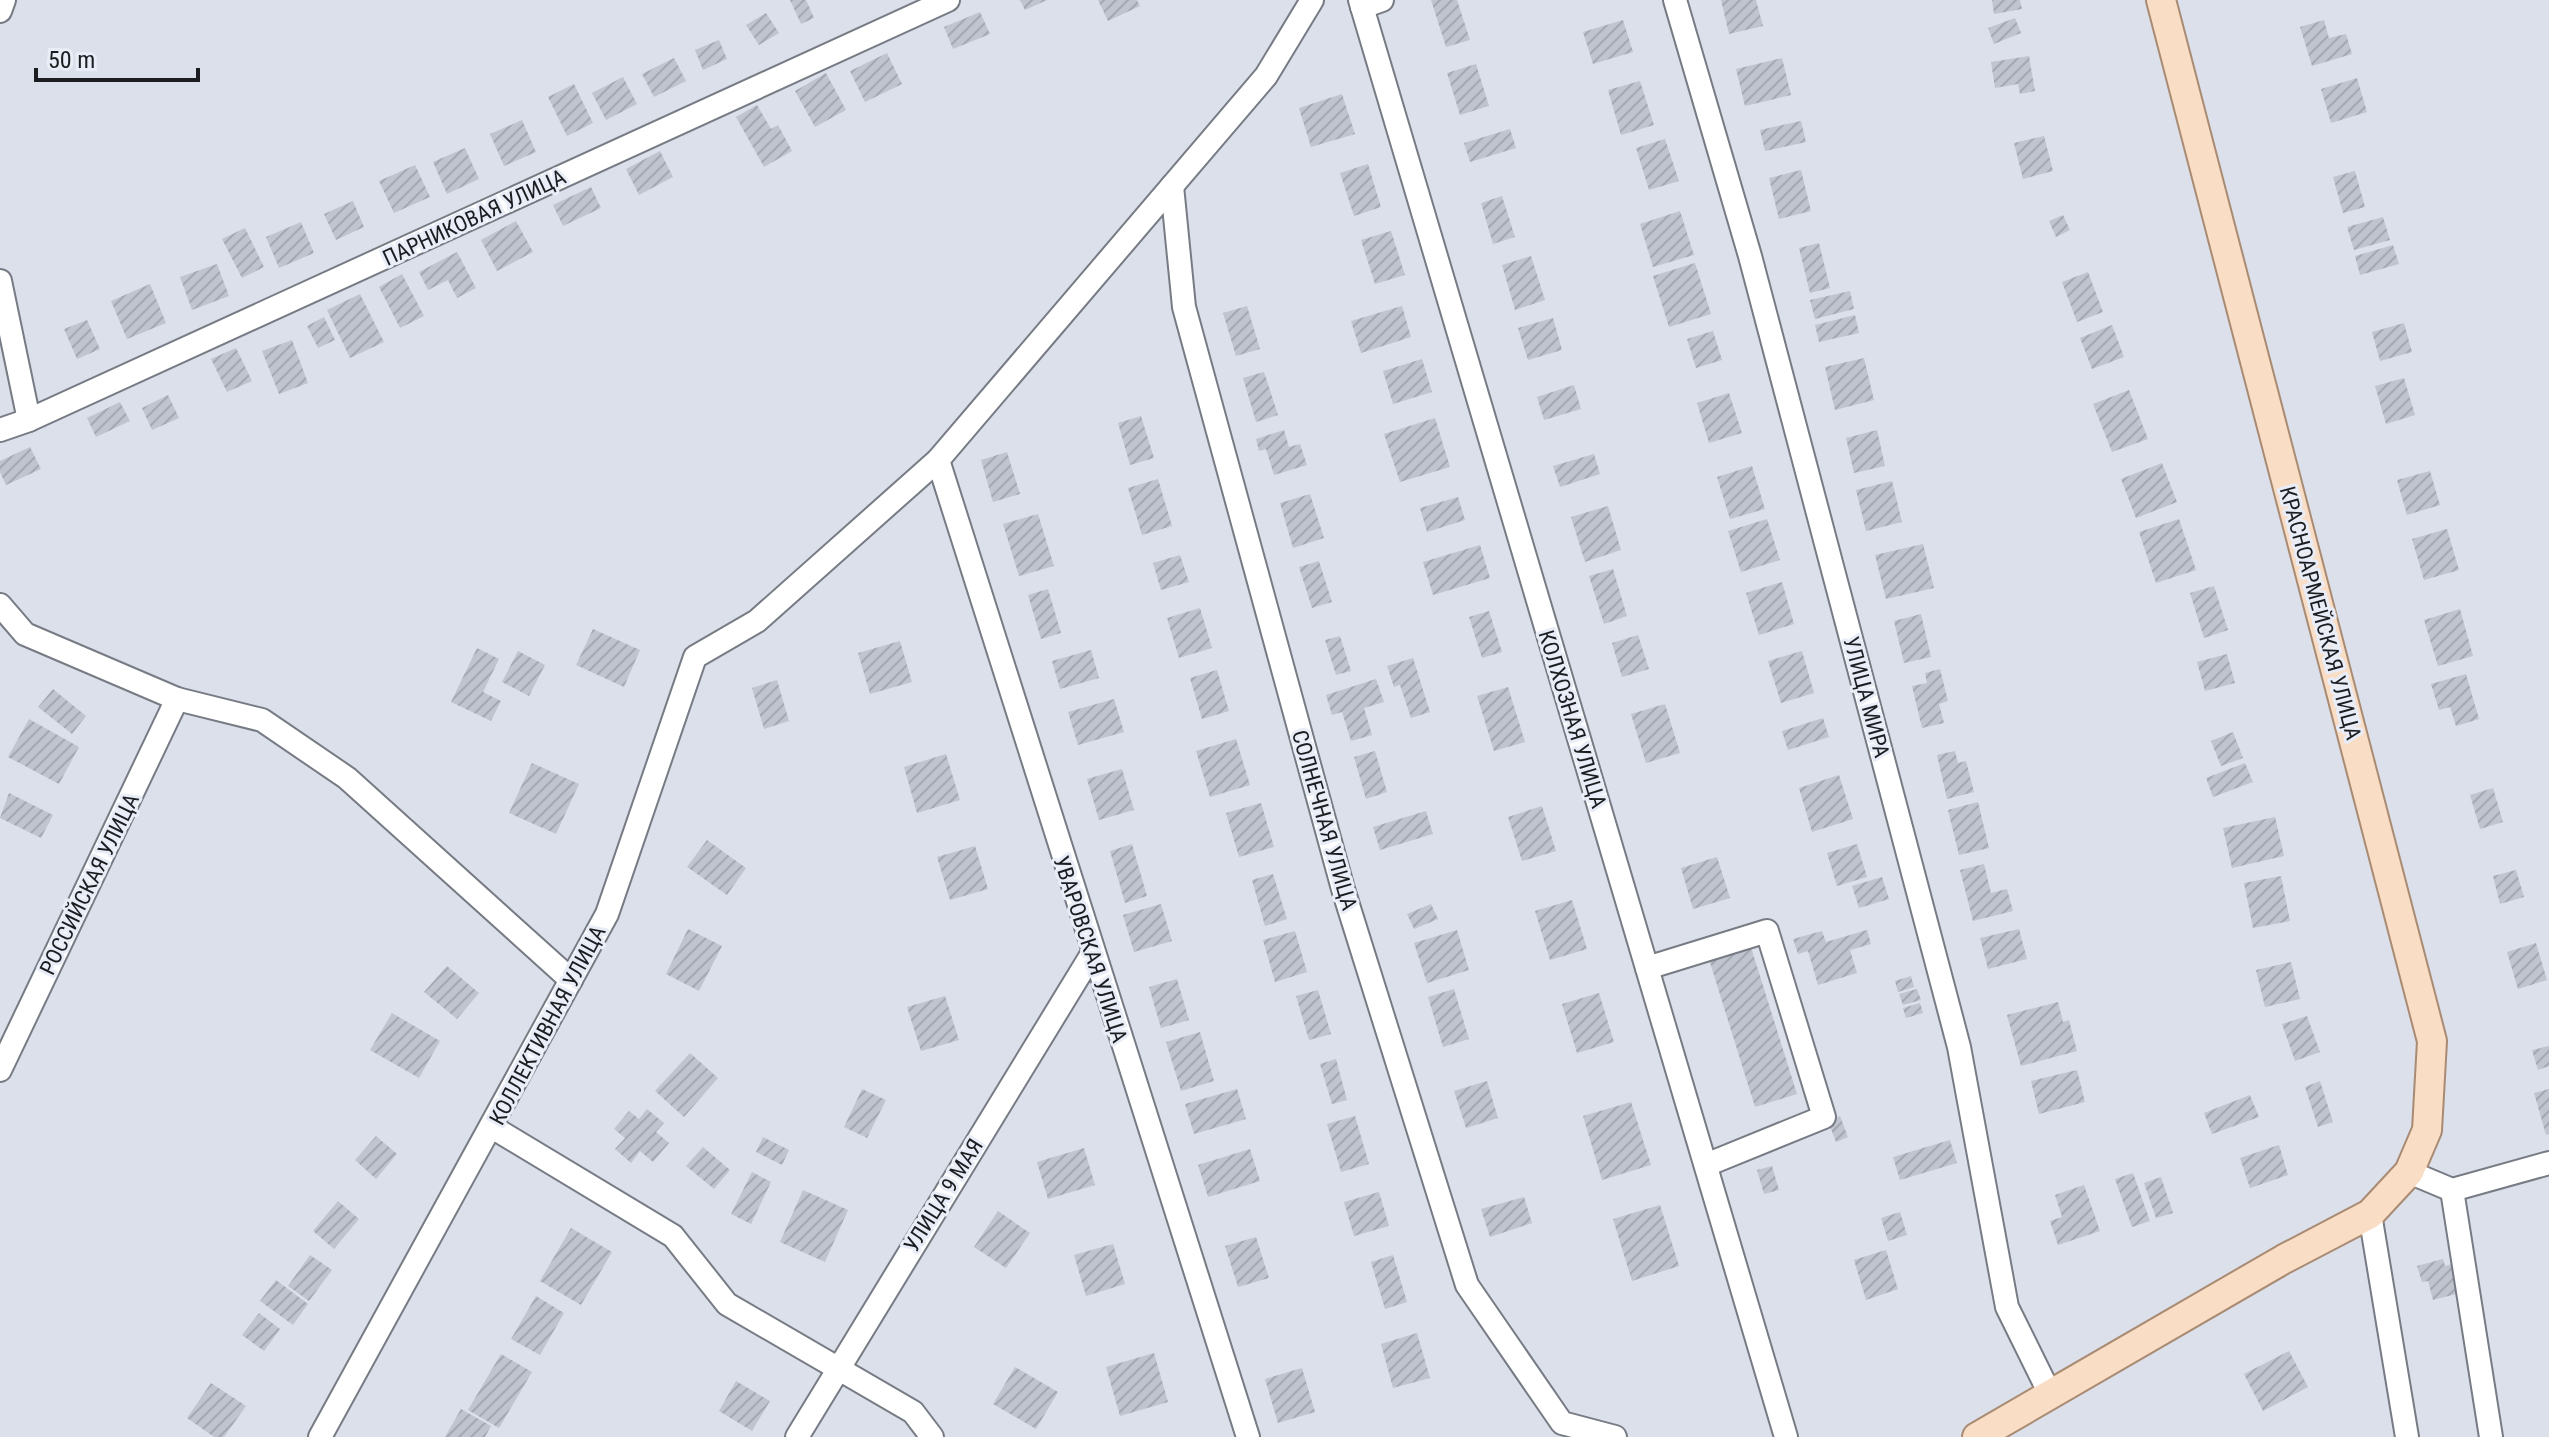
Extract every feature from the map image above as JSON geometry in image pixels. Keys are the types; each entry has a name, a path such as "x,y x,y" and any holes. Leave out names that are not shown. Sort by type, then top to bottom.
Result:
{"main road":[{"name":"КРАСНОАРМЕЙСКАЯ УЛИЦА","path":"1977,1437 2284,1259 2370,1214 2409,1172 2427,1130 2432,1041 2161,0"}],"street":[{"path":"0,11 4,0"},
{"name":"ПАРНИКОВАЯ УЛИЦА","path":"0,430 29,420 948,0"},
{"name":"КОЛЛЕКТИВНАЯ УЛИЦА","path":"320,1437 607,914 695,657 757,621 938,460 1266,76 1312,0"},
{"name":"УЛИЦА МИРА","path":"1675,0 1750,256 1959,1047 2007,1307 2050,1394"},
{"name":"КОЛХОЗНАЯ УЛИЦА","path":"1368,2 1786,1437"},
{"name":"СОЛНЕЧНАЯ УЛИЦА","path":"1172,186 1184,307 1343,889 1467,1285 1562,1423 1615,1437"},
{"path":"0,281 29,420"},
{"name":"УВАРОВСКАЯ УЛИЦА","path":"938,460 1092,954 1248,1437"},
{"path":"0,605 25,634 177,699 262,720 347,778 571,980"},
{"name":"РОССИЙСКАЯ УЛИЦА","path":"0,1070 177,699"},
{"path":"1647,968 1767,931 1824,1117 1706,1165"},
{"name":"УЛИЦА 9 МАЯ","path":"797,1437 835,1370 1092,954"},
{"path":"492,1127 673,1236 727,1304 835,1370 913,1412 932,1437"},
{"path":"2409,1172 2452,1190 2549,1163"},
{"path":"2452,1190 2491,1437"},
{"path":"2370,1214 2407,1437"}],"building":[{"path":"790,0 806,0 814,18 801,24"},
{"path":"1020,0 1047,0 1025,10"},
{"path":"1098,0 1137,0 1140,6 1108,21"},
{"path":"1431,0 1457,0 1470,40 1446,47"},
{"path":"1721,0 1756,0 1763,26 1729,34"},
{"path":"1992,0 2020,0 2022,9 1994,14"},
{"path":"980,12 990,34 953,49 944,27"},
{"path":"766,13 779,33 759,45 746,25"},
{"path":"2015,18 2021,33 1994,44 1988,28"},
{"path":"1623,20 1633,52 1593,64 1583,32"},
{"path":"2324,20 2329,38 2346,34 2352,54 2312,66 2300,27"},
{"path":"719,40 727,59 703,70 695,50"},
{"path":"887,53 902,84 865,102 850,71"},
{"path":"2029,56 2035,91 2020,94 2018,84 1995,88 1991,62"},
{"path":"674,58 686,81 654,97 642,74"},
{"path":"1782,58 1791,95 1745,106 1736,69"},
{"path":"1476,64 1489,106 1460,115 1447,73"},
{"path":"826,73 846,110 815,127 795,91"},
{"path":"623,77 637,104 606,120 592,93"},
{"path":"2357,78 2367,112 2331,123 2321,89"},
{"path":"1640,81 1654,125 1621,135 1608,90"},
{"path":"574,84 593,123 567,136 548,97"},
{"path":"1342,94 1355,134 1311,147 1299,108"},
{"path":"757,105 771,129 778,125 792,151 764,167 736,117"},
{"path":"522,120 536,152 504,166 490,134"},
{"path":"1801,121 1806,142 1765,151 1760,130"},
{"path":"1510,129 1516,148 1470,162 1464,143"},
{"path":"2044,136 2053,171 2023,179 2014,143"},
{"path":"1665,139 1679,181 1649,190 1636,148"},
{"path":"465,148 479,179 447,194 433,162"},
{"path":"660,151 673,177 639,195 626,169"},
{"path":"1368,164 1381,207 1354,216 1340,173"},
{"path":"415,165 430,197 394,213 379,181"},
{"path":"1801,170 1811,211 1779,219 1769,178"},
{"path":"2355,171 2365,207 2343,213 2333,177"},
{"path":"591,187 601,208 563,226 553,205"},
{"path":"1502,196 1515,237 1493,244 1481,203"},
{"path":"353,201 364,227 336,240 324,214"},
{"path":"1680,211 1694,255 1653,267 1640,224"},
{"path":"2063,215 2070,230 2056,237 2049,221"},
{"path":"2383,217 2390,240 2354,250 2347,227"},
{"path":"516,221 533,252 497,271 481,240"},
{"path":"301,222 314,253 279,268 266,237"},
{"path":"245,228 264,267 242,278 222,239"},
{"path":"1391,231 1405,275 1375,284 1361,240"},
{"path":"1819,243 1830,288 1810,293 1799,248"},
{"path":"2393,245 2399,264 2360,275 2355,256"},
{"path":"457,252 476,288 457,298 448,280 428,290 419,272"},
{"path":"1531,256 1545,300 1515,310 1502,265"},
{"path":"1695,263 1711,314 1669,327 1653,276"},
{"path":"217,264 229,296 192,310 180,277"},
{"path":"2088,272 2103,312 2077,322 2062,282"},
{"path":"402,274 424,316 400,328 379,287"},
{"path":"150,284 166,323 127,339 111,301"},
{"path":"1850,291 1854,309 1815,319 1810,300"},
{"path":"360,294 384,342 350,358 327,310"},
{"path":"1247,306 1260,349 1236,356 1223,313"},
{"path":"1402,306 1411,337 1361,353 1351,321"},
{"path":"1855,315 1859,333 1819,342 1815,325"},
{"path":"324,317 335,340 318,348 307,326"},
{"path":"1553,318 1562,350 1528,360 1518,328"},
{"path":"87,320 100,349 77,359 64,329"},
{"path":"2404,323 2412,352 2380,361 2372,332"},
{"path":"2112,325 2124,357 2092,369 2080,338"},
{"path":"1713,331 1722,360 1696,368 1687,339"},
{"path":"292,340 308,383 279,394 262,351"},
{"path":"236,348 252,381 227,392 211,359"},
{"path":"1864,358 1874,400 1835,410 1825,367"},
{"path":"1422,359 1432,392 1393,404 1383,371"},
{"path":"1264,372 1278,415 1256,422 1243,378"},
{"path":"2404,378 2415,415 2386,424 2375,386"},
{"path":"1574,385 1581,409 1544,420 1537,397"},
{"path":"2129,390 2148,439 2112,452 2093,404"},
{"path":"1729,393 1742,433 1709,443 1697,403"},
{"path":"168,395 179,418 152,430 142,408"},
{"path":"120,402 130,421 96,437 87,418"},
{"path":"1141,416 1154,458 1130,465 1118,423"},
{"path":"1435,418 1450,467 1400,482 1384,434"},
{"path":"1284,430 1289,447 1300,444 1307,465 1274,475 1266,449 1259,451 1256,439"},
{"path":"1877,430 1885,466 1854,473 1846,438"},
{"path":"30,447 41,469 6,485 0,472 0,461"},
{"path":"1007,452 1020,494 993,502 981,460"},
{"path":"1594,454 1600,474 1560,487 1553,466"},
{"path":"2162,463 2177,502 2136,518 2121,479"},
{"path":"1752,466 1765,509 1730,519 1717,477"},
{"path":"2430,471 2440,505 2407,515 2397,480"},
{"path":"1158,479 1172,526 1142,535 1128,488"},
{"path":"1892,481 1902,522 1866,531 1856,490"},
{"path":"1310,494 1324,538 1293,548 1280,503"},
{"path":"1458,497 1465,520 1427,532 1420,508"},
{"path":"1608,506 1621,550 1585,562 1571,517"},
{"path":"1038,514 1054,566 1019,576 1003,524"},
{"path":"1767,519 1780,560 1741,572 1728,531"},
{"path":"2179,519 2196,570 2156,583 2139,532"},
{"path":"2447,529 2459,570 2424,580 2412,539"},
{"path":"1923,544 1934,588 1886,599 1875,555"},
{"path":"1480,545 1490,578 1433,595 1423,562"},
{"path":"1180,555 1189,582 1161,590 1153,563"},
{"path":"1319,561 1332,602 1312,608 1299,567"},
{"path":"1613,569 1627,616 1604,624 1589,576"},
{"path":"1782,582 1794,624 1759,635 1746,593"},
{"path":"2214,586 2228,630 2204,638 2190,593"},
{"path":"1048,589 1061,633 1041,639 1028,595"},
{"path":"1200,608 1212,648 1179,658 1167,618"},
{"path":"2460,609 2473,656 2438,666 2424,620"},
{"path":"1489,611 1502,652 1482,658 1469,617"},
{"path":"1921,614 1931,657 1904,663 1894,621"},
{"path":"593,629 640,650 624,687 576,665"},
{"path":"1638,635 1649,669 1622,677 1612,643"},
{"path":"1340,636 1351,671 1336,675 1325,640"},
{"path":"900,641 912,682 870,694 858,653"},
{"path":"477,648 499,659 483,692 501,701 491,721 451,702"},
{"path":"1091,650 1099,678 1060,689 1052,661"},
{"path":"518,651 545,665 529,696 502,682"},
{"path":"1802,651 1814,693 1781,703 1768,661"},
{"path":"2227,654 2235,683 2205,691 2197,662"},
{"path":"1413,658 1430,712 1411,718 1400,685 1394,687 1387,666"},
{"path":"1940,669 1948,701 1939,704 1944,723 1922,728 1912,686 1927,683 1925,673"},
{"path":"1217,670 1229,711 1202,719 1190,678"},
{"path":"2466,674 2479,719 2456,726 2450,707 2439,710 2431,684"},
{"path":"1376,679 1384,702 1364,708 1372,735 1351,741 1342,712 1332,715 1326,695"},
{"path":"777,680 789,721 764,729 752,688"},
{"path":"1508,687 1525,742 1494,751 1477,696"},
{"path":"53,689 86,716 72,734 38,707"},
{"path":"1114,699 1124,732 1078,745 1068,712"},
{"path":"1665,704 1680,753 1646,763 1631,714"},
{"path":"1823,718 1829,737 1788,750 1782,731"},
{"path":"29,719 79,747 59,784 8,757"},
{"path":"2233,732 2243,758 2221,766 2211,741"},
{"path":"1236,739 1250,785 1210,797 1196,751"},
{"path":"1375,751 1387,792 1366,799 1354,757"},
{"path":"1955,751 1958,763 1966,761 1974,792 1947,799 1937,755"},
{"path":"946,754 960,800 917,813 904,767"},
{"path":"532,763 579,784 556,834 509,813"},
{"path":"2245,763 2253,782 2213,797 2206,778"},
{"path":"1122,769 1134,810 1099,820 1087,779"},
{"path":"1839,775 1853,819 1812,832 1799,788"},
{"path":"2493,788 2503,822 2480,829 2470,795"},
{"path":"9,793 53,815 41,838 0,818"},
{"path":"1978,802 1989,848 1959,855 1948,810"},
{"path":"1261,803 1274,847 1239,857 1226,813"},
{"path":"1542,806 1556,851 1522,861 1508,817"},
{"path":"1426,811 1433,834 1380,850 1373,827"},
{"path":"2275,817 2284,856 2232,868 2223,828"},
{"path":"707,840 746,868 727,895 687,867"},
{"path":"1132,844 1147,896 1125,903 1110,851"},
{"path":"1857,844 1867,877 1837,886 1827,853"},
{"path":"975,846 988,889 950,900 937,857"},
{"path":"1717,857 1730,898 1693,909 1681,868"},
{"path":"1984,864 1991,893 2007,889 2013,911 1973,921 1960,870"},
{"path":"2516,870 2524,897 2500,904 2493,876"},
{"path":"1273,874 1287,919 1265,926 1252,880"},
{"path":"2281,876 2290,921 2253,928 2244,883"},
{"path":"1882,877 1889,899 1859,908 1852,886"},
{"path":"1572,900 1587,949 1550,960 1535,911"},
{"path":"1161,904 1172,941 1134,952 1123,915"},
{"path":"1431,904 1438,919 1414,929 1407,914"},
{"path":"688,929 722,946 699,991 666,974"},
{"path":"2019,929 2027,959 1988,969 1980,938"},
{"path":"1457,930 1469,970 1427,983 1414,943"},
{"path":"1867,930 1871,944 1850,950 1857,973 1818,985 1808,951 1798,954 1793,939 1822,931 1826,942"},
{"path":"1295,931 1307,972 1275,982 1263,940"},
{"path":"1749,941 1797,1094 1755,1107 1707,953"},
{"path":"2536,943 2547,980 2518,989 2507,952"},
{"path":"2291,962 2300,999 2265,1007 2256,970"},
{"path":"447,966 479,993 457,1019 424,992"},
{"path":"1911,976 1914,987 1898,992 1895,981"},
{"path":"1177,979 1189,1020 1161,1028 1149,987"},
{"path":"1454,989 1469,1039 1443,1047 1428,997"},
{"path":"1917,989 1921,1000 1903,1005 1899,994"},
{"path":"1318,990 1331,1034 1309,1040 1296,996"},
{"path":"1599,993 1614,1042 1577,1053 1562,1004"},
{"path":"945,996 959,1040 921,1051 907,1007"},
{"path":"2058,1002 2063,1022 2069,1020 2077,1051 2021,1066 2007,1015"},
{"path":"1920,1003 1923,1013 1906,1018 1903,1008"},
{"path":"392,1013 440,1041 419,1078 370,1050"},
{"path":"2307,1016 2320,1052 2295,1061 2282,1024"},
{"path":"1200,1032 1214,1081 1181,1091 1166,1042"},
{"path":"2549,1046 2549,1066 2538,1070 2532,1050"},
{"path":"690,1053 718,1078 684,1117 655,1091"},
{"path":"1336,1059 1347,1100 1332,1104 1320,1064"},
{"path":"2077,1070 2085,1102 2039,1114 2031,1081"},
{"path":"1487,1081 1498,1118 1466,1128 1454,1091"},
{"path":"2320,1081 2333,1122 2318,1127 2305,1087"},
{"path":"862,1089 886,1100 867,1138 844,1127"},
{"path":"1237,1089 1246,1119 1194,1134 1185,1104"},
{"path":"2549,1089 2549,1134 2546,1135 2534,1093"},
{"path":"2250,1095 2259,1117 2212,1134 2204,1113"},
{"path":"1631,1102 1651,1165 1602,1180 1583,1116"},
{"path":"647,1109 664,1123 656,1132 669,1143 653,1162 640,1151 631,1163 615,1149 625,1138 614,1129 629,1111 639,1119"},
{"path":"1355,1116 1369,1164 1341,1172 1327,1124"},
{"path":"1840,1116 1848,1137 1836,1142 1828,1121"},
{"path":"376,1136 397,1154 376,1179 355,1160"},
{"path":"763,1137 789,1150 782,1165 756,1152"},
{"path":"1950,1140 1957,1163 1900,1180 1893,1157"},
{"path":"2279,1145 2288,1175 2250,1188 2240,1158"},
{"path":"703,1147 730,1170 714,1189 686,1166"},
{"path":"1084,1148 1095,1185 1048,1199 1037,1162"},
{"path":"1250,1149 1260,1181 1208,1197 1198,1165"},
{"path":"1772,1166 1779,1190 1764,1194 1757,1170"},
{"path":"752,1172 771,1182 751,1224 731,1214"},
{"path":"2133,1173 2150,1221 2132,1227 2115,1179"},
{"path":"2161,1177 2173,1213 2156,1218 2144,1183"},
{"path":"2084,1185 2100,1231 2058,1245 2050,1221 2062,1217 2055,1195"},
{"path":"803,1190 848,1210 825,1262 780,1242"},
{"path":"1379,1192 1389,1226 1354,1236 1344,1202"},
{"path":"1524,1197 1532,1223 1490,1237 1481,1209"},
{"path":"338,1201 359,1219 334,1249 313,1231"},
{"path":"1660,1205 1679,1266 1632,1281 1613,1219"},
{"path":"998,1211 1030,1233 1006,1268 974,1247"},
{"path":"1900,1212 1907,1235 1888,1241 1881,1218"},
{"path":"571,1228 612,1252 581,1305 540,1281"},
{"path":"1256,1237 1269,1278 1238,1287 1225,1246"},
{"path":"1113,1244 1125,1284 1086,1296 1074,1255"},
{"path":"1886,1250 1898,1289 1866,1300 1854,1260"},
{"path":"310,1255 332,1270 309,1301 288,1286"},
{"path":"1393,1255 1407,1302 1385,1309 1371,1262"},
{"path":"2443,1259 2445,1266 2452,1264 2460,1293 2433,1300 2428,1281 2422,1282 2417,1266"},
{"path":"276,1280 308,1304 293,1325 260,1301"},
{"path":"536,1296 564,1313 540,1355 511,1339"},
{"path":"259,1313 280,1329 264,1351 242,1335"},
{"path":"1417,1333 1430,1378 1393,1388 1381,1344"},
{"path":"2289,1351 2308,1387 2263,1411 2244,1374"},
{"path":"1154,1353 1168,1402 1120,1416 1106,1367"},
{"path":"501,1354 532,1372 499,1428 468,1410"},
{"path":"1015,1367 1058,1392 1036,1429 993,1404"},
{"path":"1302,1368 1315,1412 1278,1423 1265,1379"},
{"path":"736,1381 770,1401 752,1431 719,1411"},
{"path":"211,1383 246,1406 224,1437 214,1437 187,1418"},
{"path":"461,1409 491,1426 485,1437 445,1437"}]}
